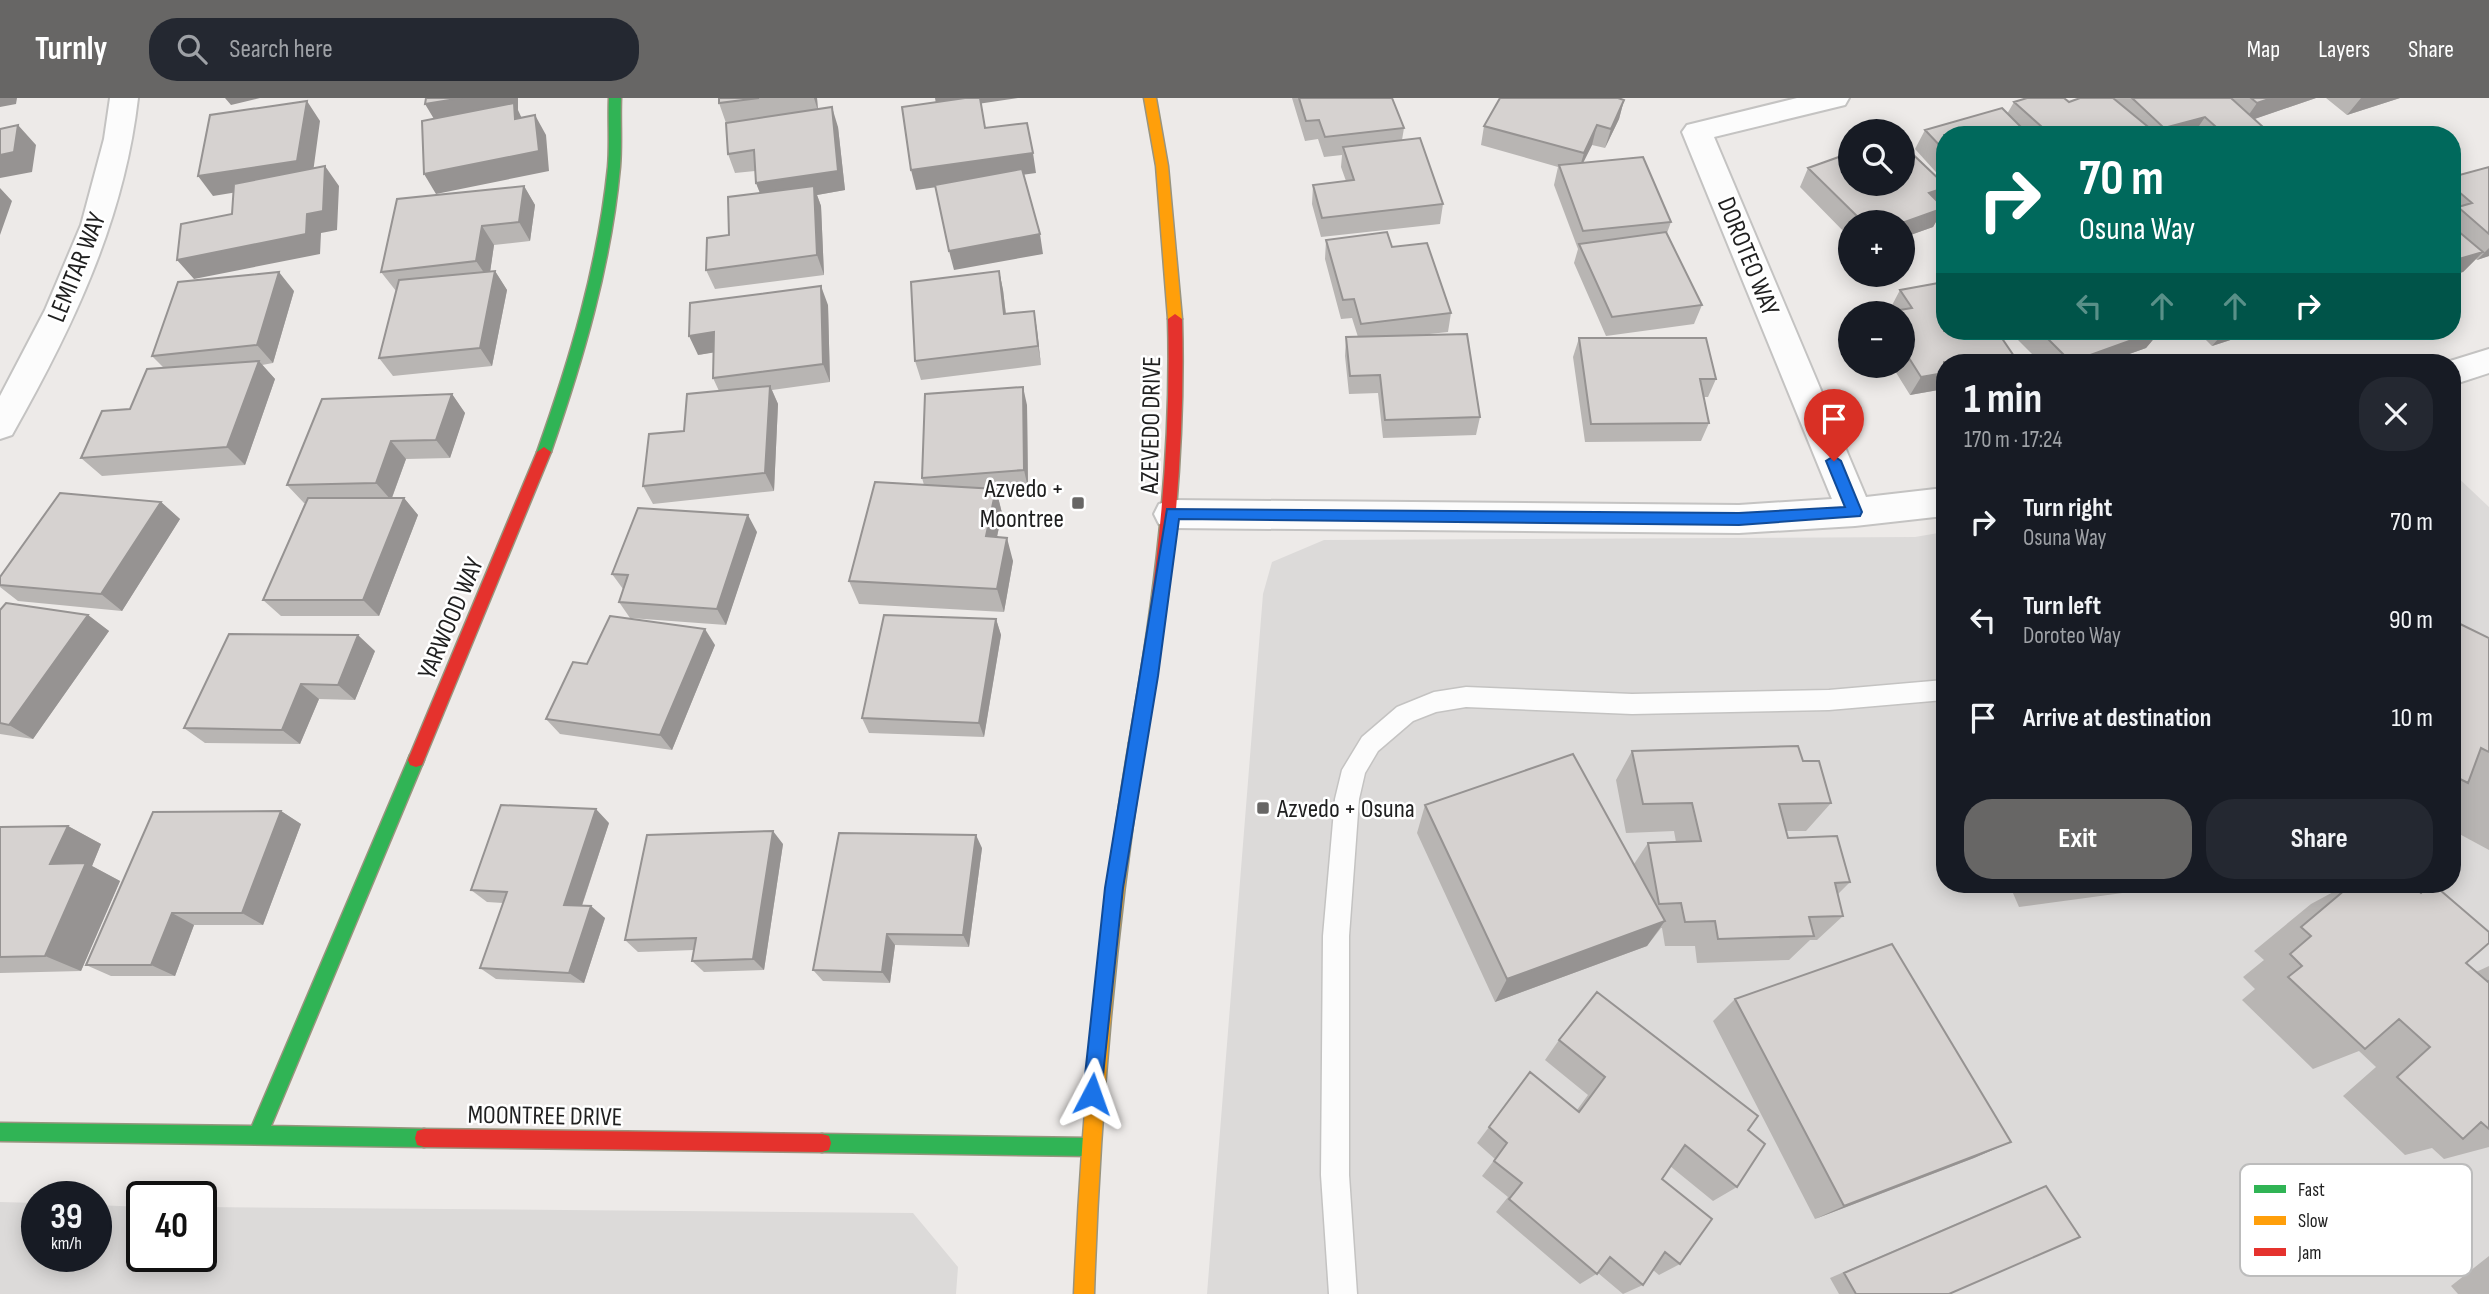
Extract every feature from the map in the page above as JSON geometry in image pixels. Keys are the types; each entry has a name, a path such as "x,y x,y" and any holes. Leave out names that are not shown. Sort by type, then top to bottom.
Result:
{"street":[{"name":"LEMITAR WAY","path":"0,426 29,377 82,265 113,166 124,98"},
{"name":"YARWOOD WAY","path":"257,1137 532,486 571,377 601,257 614,171 615,98"},
{"name":"AZEVEDO DRIVE","path":"1084,1294 1094,1068 1114,888 1150,676 1172,513 1179,401 1173,275 1159,131 1150,98"},
{"name":"DOROTEO WAY","path":"1835,98 1697,132 1854,512"},
{"path":"2461,370 2489,361"},
{"path":"1172,513 1739,519 1854,512 1936,503"},
{"name":"MOONTREE DRIVE","path":"0,1132 1089,1147"}],"lane":[{"path":"1343,1294 1335,1175 1336,936 1347,799 1354,770 1370,744 1405,714 1434,702 1466,697 1632,704 1829,701 1936,692"}],"shaded area":[{"path":"2461,481 2489,507 2489,1294 1207,1294 1263,594 1272,562 1324,540 1915,537 1936,533 1936,893 2461,893"},
{"path":"0,1202 21,1203 21,1272 112,1272 112,1206 126,1206 126,1272 217,1272 217,1207 913,1213 958,1267 956,1294 0,1294"}],"building":[{"path":"426,98 462,98 425,104"},
{"path":"719,98 759,98 719,103"},
{"path":"980,98 985,128 1027,123 1033,153 911,170 902,107"},
{"path":"1299,98 1392,98 1404,128 1325,137 1319,120 1306,121"},
{"path":"1500,98 1624,100 1611,129 1597,125 1584,153 1484,126"},
{"path":"2027,98 2064,98 2069,102 2080,98 2113,98 2147,126 2041,126 2014,102"},
{"path":"2132,98 2231,98 2262,126 2215,126 2205,117 2162,126"},
{"path":"2251,98 2272,98 2257,103"},
{"path":"307,101 297,161 198,176 210,115"},
{"path":"514,103 515,119 535,115 539,151 424,174 422,121"},
{"path":"832,107 838,171 756,183 754,150 728,154 726,123"},
{"path":"2002,108 2020,126 1939,126"},
{"path":"18,125 14,152 0,155 0,129"},
{"path":"1936,127 1936,142 1925,130"},
{"path":"1420,138 1443,204 1322,218 1313,185 1354,180 1343,147"},
{"path":"1915,156 1936,176 1936,191 1929,193 1936,200 1936,211 1915,218 1915,210 1851,210 1808,168 1838,157 1838,196 1915,196"},
{"path":"1643,157 1671,222 1583,231 1559,165"},
{"path":"325,166 323,211 307,214 306,234 177,260 181,224 232,214 234,184"},
{"path":"2489,167 2489,234 2461,210 2461,206 2472,203 2461,194 2461,175"},
{"path":"1022,169 1040,234 949,251 935,185"},
{"path":"524,186 519,222 482,226 476,261 381,272 397,199"},
{"path":"814,186 817,255 706,270 707,238 729,235 728,197"},
{"path":"1387,232 1392,247 1427,243 1451,313 1361,324 1354,299 1343,300 1326,240"},
{"path":"1666,232 1702,305 1612,317 1579,244"},
{"path":"2461,234 2483,252 2461,258"},
{"path":"495,271 480,348 379,358 399,280"},
{"path":"999,271 1004,314 1034,311 1038,346 915,361 911,282"},
{"path":"279,272 257,345 152,356 178,282"},
{"path":"1936,283 1936,340 2003,340 2013,354 1936,354 1936,374 1921,377 1915,368 1915,301 1907,301 1900,290"},
{"path":"821,286 823,364 713,378 714,332 689,336 690,303"},
{"path":"1467,334 1480,417 1385,420 1380,375 1350,376 1346,337"},
{"path":"1579,338 1706,338 1716,379 1700,379 1709,423 1591,424"},
{"path":"2049,340 2132,340 2093,354 2063,354"},
{"path":"259,361 227,447 81,458 102,411 130,409 147,369"},
{"path":"770,386 765,473 643,486 649,434 684,431 687,394"},
{"path":"1023,387 1024,470 922,478 925,394"},
{"path":"452,394 436,440 391,441 376,483 287,485 322,399"},
{"path":"875,482 996,489 986,536 1007,538 997,589 849,581"},
{"path":"60,493 161,502 101,594 0,585 0,577"},
{"path":"308,498 404,498 363,600 263,600"},
{"path":"638,508 748,515 717,609 619,602 628,575 612,574"},
{"path":"6,603 88,615 9,725 0,723 0,610"},
{"path":"884,615 996,619 979,723 862,718"},
{"path":"610,616 705,629 660,735 546,719 573,662 587,664"},
{"path":"2461,624 2489,638 2489,752 2481,748 2468,783 2461,780"},
{"path":"229,634 358,635 338,685 301,684 282,730 184,728"},
{"path":"1798,746 1803,761 1819,761 1831,803 1779,804 1788,838 1837,836 1850,882 1835,883 1843,916 1809,917 1814,936 1718,939 1715,921 1685,922 1681,903 1659,904 1648,843 1701,841 1692,803 1643,804 1632,751"},
{"path":"1573,754 1665,921 1507,979 1425,805"},
{"path":"501,805 596,809 564,905 591,906 569,973 480,968 507,892 471,890"},
{"path":"281,811 242,913 172,913 151,965 86,965 153,812"},
{"path":"68,826 50,864 86,863 45,956 0,957 0,827"},
{"path":"773,831 753,959 692,961 696,938 625,940 647,835"},
{"path":"839,833 976,835 963,935 887,934 882,972 813,970"},
{"path":"2341,893 2444,893 2489,932 2489,943 2466,963 2489,981 2489,1129 2481,1122 2463,1139 2397,1077 2430,1047 2399,1019 2365,1049 2288,977 2302,966 2290,954 2311,936 2301,927"},
{"path":"1892,944 2011,1142 1844,1206 1735,999"},
{"path":"1597,992 1758,1116 1748,1130 1765,1144 1737,1187 1685,1145 1662,1179 1712,1219 1680,1264 1665,1252 1643,1285 1610,1257 1597,1274 1509,1199 1522,1183 1494,1161 1507,1143 1489,1127 1530,1072 1579,1112 1605,1077 1559,1040"},
{"path":"2046,1186 2080,1237 1949,1294 1856,1294 1844,1273"}],"traffic: fast":[{"path":"544,452 568,382 597,276 614,167 615,98"},
{"path":"257,1137 416,760"},
{"path":"0,1132 424,1138"},
{"path":"822,1143 1089,1147"}],"traffic: slow":[{"path":"1150,98 1162,166 1175,319"},
{"path":"1084,1294 1090,1155 1101,1017 1116,880 1137,743"}],"traffic: jam":[{"path":"1137,743 1162,585 1173,479 1176,426 1175,319"},
{"path":"416,760 544,452"},
{"path":"424,1138 822,1143"}],"place":[{"name":"Azvedo + Moontree","path":"1078,503"},
{"name":"Azvedo + Osuna","path":"1263,808"}],"route":[{"path":"1092,1094 1114,888 1150,676 1172,513 1739,519 1854,512 1834,461"}]}
